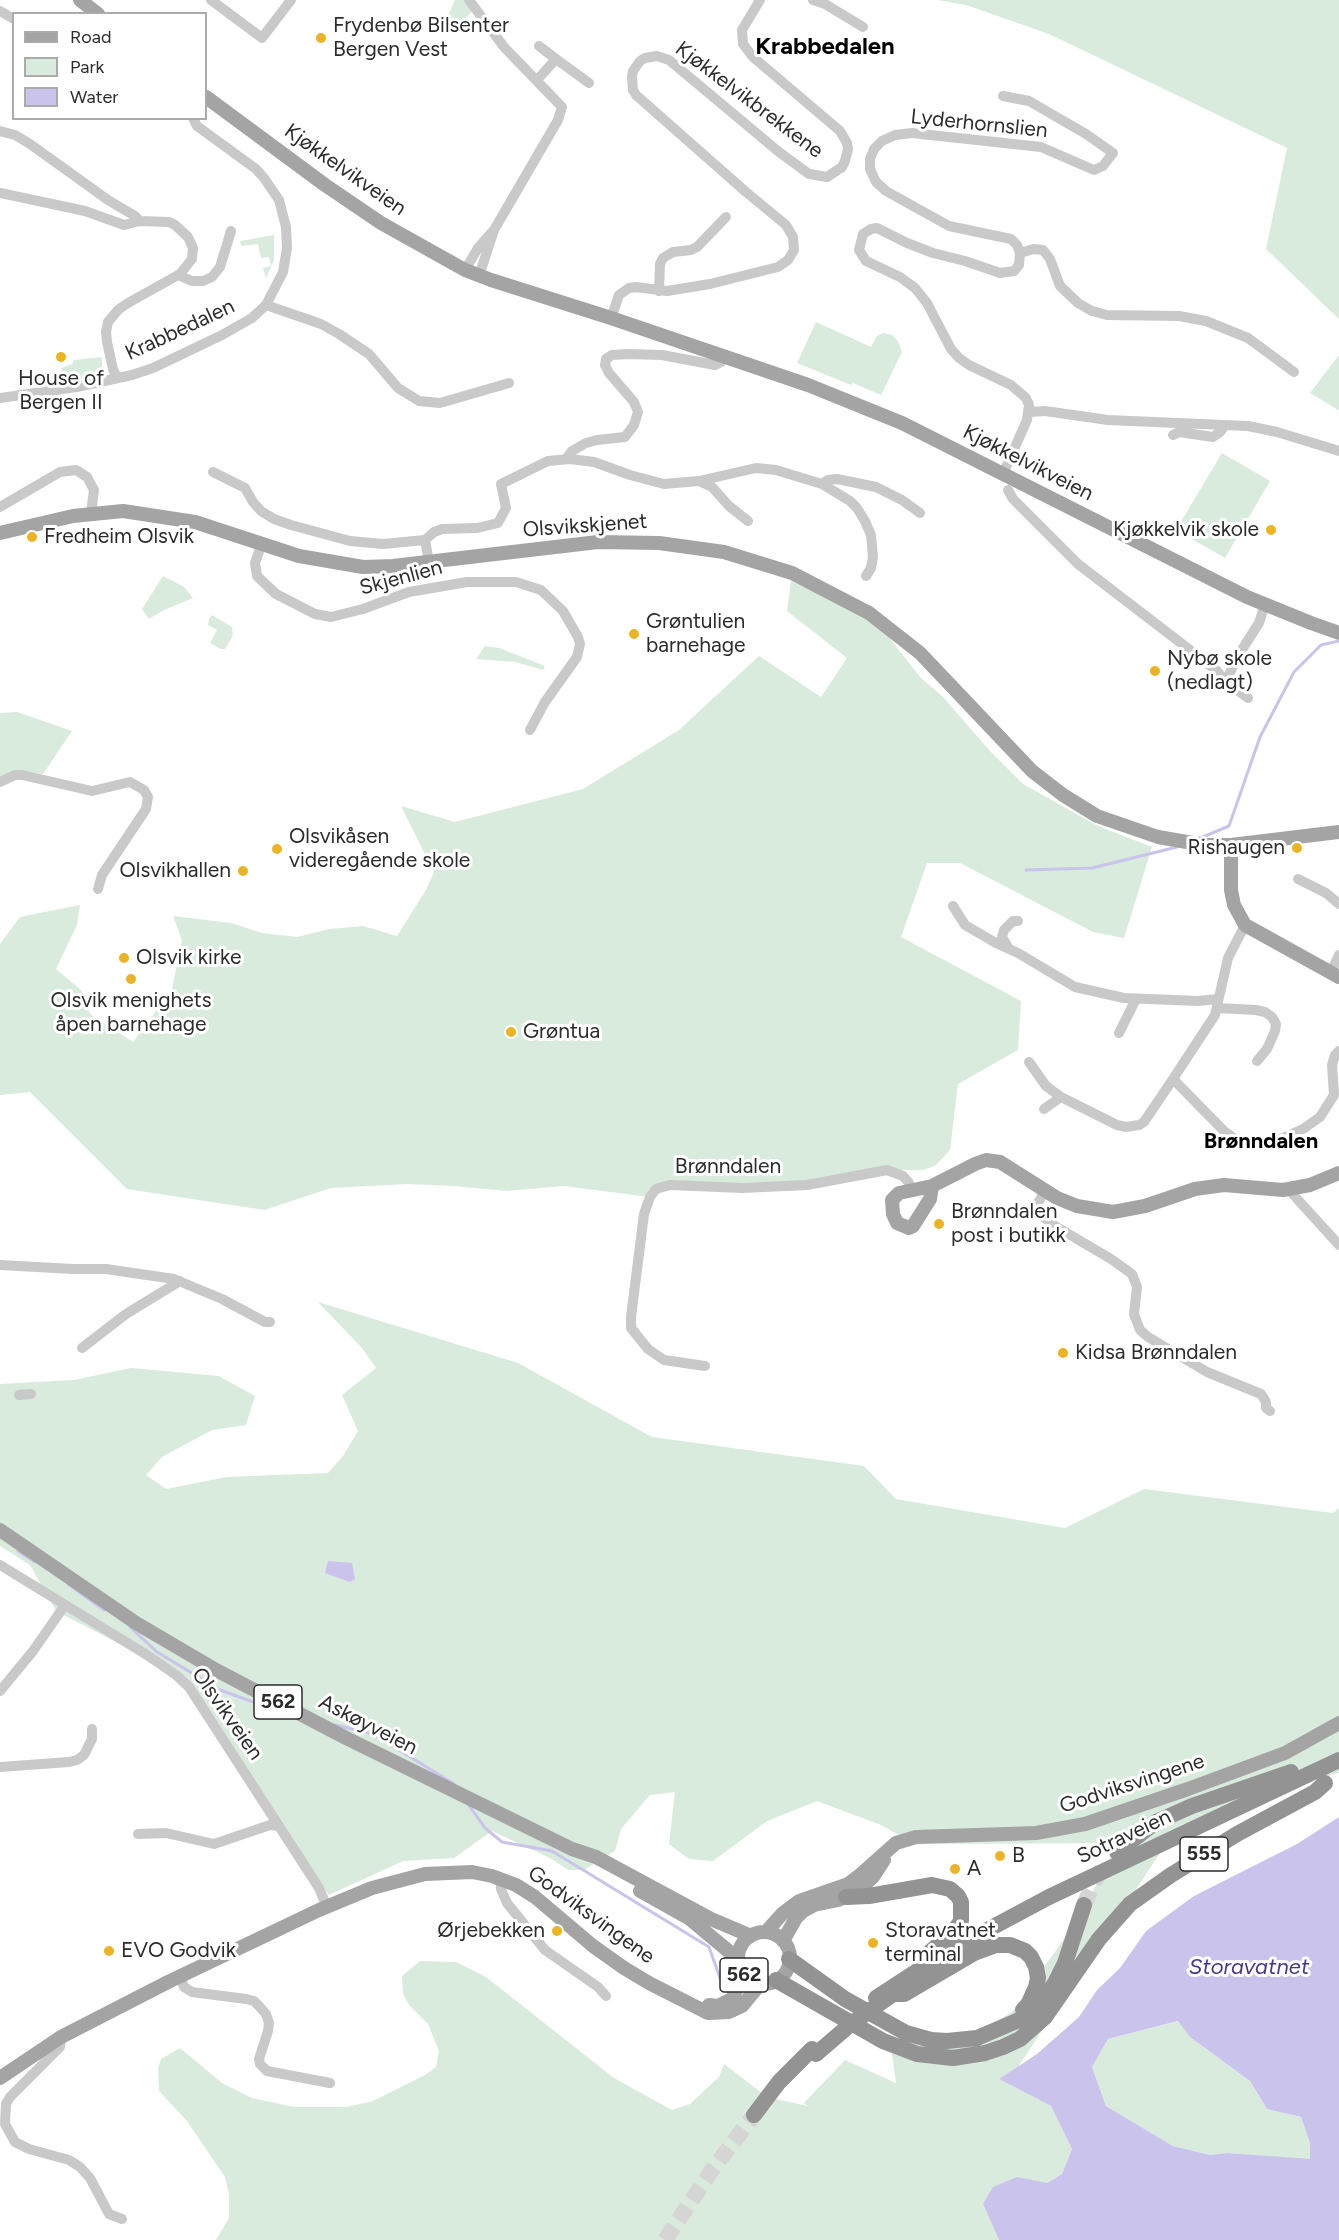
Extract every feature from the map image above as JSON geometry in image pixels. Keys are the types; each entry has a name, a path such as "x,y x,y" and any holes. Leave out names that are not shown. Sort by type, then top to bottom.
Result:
{"highway":[{"name":"555","path":"1117,1852 1156,1822 1192,1806 1294,1771 1339,1751"},
{"name":"Sotraveien","path":"1179,1842 1339,1760"},
{"name":"555","path":"769,1982 883,2041 917,2054 961,2058 1003,2048 1020,2039 1046,2017 1099,1940 1130,1904 1236,1834 1315,1792 1332,1779"},
{"name":"Sotraveien","path":"933,1964 1049,1897 1332,1779"},
{"name":"555","path":"814,2051 894,1994 904,1994 933,1964 961,1921 961,1902 950,1889 932,1886 869,1896 846,1897"},
{"name":"555","path":"789,1959 845,2000 906,2033 932,2040 977,2038 999,2030 1031,2012 1041,2002 1055,1983 1065,1962 1084,1905"},
{"name":"555","path":"754,2115 814,2051 871,2002 933,1964 996,1945 1019,1947 1031,1957 1038,1978 1028,2005 999,2030"}],"main road":[{"path":"80,0 95,12"},
{"name":"Kjøkkelvikveien","path":"207,98 381,223 465,270 808,385 902,423 1265,604 1339,633"},
{"name":"Olsvikskjenet","path":"0,533 91,513 123,511 205,525 299,556 343,564 393,566 598,542 659,543 724,552 792,573 869,613 899,636 950,683 993,732 1032,771 1079,806 1097,816 1158,837 1204,845 1231,845 1339,832"},
{"path":"1231,845 1231,890 1234,904 1245,925 1335,974"},
{"path":"932,1186 930,1199 919,1219 909,1228 897,1223 893,1214 892,1200 899,1193 932,1186 975,1164 993,1160 1015,1170 1057,1198 1077,1206 1113,1212 1145,1206 1195,1189 1224,1185 1289,1190 1310,1185 1339,1173"},
{"name":"Askøyveien","path":"0,1530 136,1623 216,1670 345,1738 572,1849 596,1857 711,1919 750,1936"},
{"name":"Godviksvingene","path":"766,1932 783,1913 799,1901 848,1884 861,1875 891,1840 1036,1833 1085,1824 1285,1753 1339,1723"},
{"path":"783,1941 796,1918 803,1911 814,1905 846,1897 866,1885 884,1862 891,1840"},
{"name":"Askøyveien","path":"572,1849 591,1864 690,1920 738,1959"},
{"name":"Godviksvingene","path":"0,2078 61,2037 180,1976 372,1888 425,1874 472,1872 516,1885 624,1968 708,2013 729,2012 748,2001 769,1982"},
{"name":"562","path":"766,1932 783,1941 789,1952 786,1971 769,1982 752,1981 744,1974 738,1959 742,1944 750,1936 766,1932"},
{"name":"Godviksvingene","path":"687,2002 718,2006 726,2003 737,1990 744,1974"}],"street":[{"path":"211,0 262,38 291,0"},
{"path":"465,270 478,248 494,230 562,112 560,103 504,47 469,0"},
{"name":"Kjøkkelvikbrekkene","path":"611,318 619,295 624,291 636,287 659,291 680,290 777,267 792,255 795,243 786,225 636,95 632,77 640,61 657,56 669,60 779,152 809,174 827,177 842,167 845,161 848,149 840,131 753,57 743,44 742,30 760,0"},
{"path":"813,0 825,4 863,27"},
{"path":"539,46 589,83"},
{"path":"537,80 556,59"},
{"name":"Lyderhornslien","path":"1003,96 1029,101 1086,134 1113,153 1103,166 1094,170 1041,147 948,136 901,134 882,141 874,149 870,159 870,169 876,182 912,207 950,226 1011,240 1017,245 1020,253"},
{"name":"Krabbedalen","path":"0,398 77,387 153,368 222,335 252,318 266,305 283,272 287,248 286,227 279,200 256,169 197,126 194,120"},
{"path":"0,131 15,135 30,144 141,221"},
{"path":"0,194 85,211 124,225 141,221 169,222 188,237 193,248 192,259 178,275 128,303 118,310 108,322 107,342 117,378"},
{"path":"659,291 660,264 663,258 673,252 691,250 696,247 726,217"},
{"path":"1003,474 1018,442 1029,412 1029,405 1020,390 958,358 927,303 915,288 900,277 866,261 859,250 859,242 863,234 871,229 878,228 918,249 1004,273 1014,272 1019,265 1020,253 1034,249 1043,250 1050,259 1056,277 1066,292 1078,303 1092,311 1107,315 1179,316 1206,321 1248,338 1294,372"},
{"path":"479,276 494,230"},
{"path":"178,275 192,281 203,281 212,277 220,267 231,231"},
{"name":"Krabbedalen","path":"266,305 321,324 339,334 369,354 398,388 419,401 440,403 509,383"},
{"path":"566,459 572,451 586,443 625,437 634,425 638,412 634,402 609,374 605,365 606,359 612,355 662,355 715,365 725,356"},
{"path":"1029,412 1045,411 1108,420 1248,426 1277,432 1339,451"},
{"path":"1173,435 1179,432 1213,437 1225,425"},
{"path":"213,472 245,488 261,511 274,519 350,541 412,543 424,540 442,529 477,528 498,523 506,508 501,483 536,465 566,459 586,460 664,484 699,481 756,468 776,471 822,484 850,501 865,520 871,534 873,557 871,568 866,576"},
{"path":"0,507 60,472 76,470 87,477 94,490 91,513"},
{"path":"822,484 828,480 837,479 876,487 902,500 920,513"},
{"path":"699,481 712,487 729,506 748,521"},
{"path":"1008,490 1013,499 1078,564 1216,670 1226,682 1248,698"},
{"path":"424,540 429,562"},
{"name":"Skjenlien","path":"262,543 255,563 257,576 285,600 315,614 331,616 363,609 409,592 467,582 516,582 541,590 563,611 580,644 574,662 545,702 530,730"},
{"path":"1226,682 1236,659 1259,623 1265,604"},
{"path":"0,782 15,775 22,775 92,791 130,782 144,790 148,796 146,809 102,875 98,889"},
{"path":"1298,879 1326,893 1339,904"},
{"path":"953,906 965,925 996,943 1008,947 1075,987 1095,993 1136,999 1218,1003 1265,1012 1276,1024 1275,1031 1267,1049 1257,1061"},
{"path":"1008,947 1002,937 1004,930 1013,921 1018,921"},
{"path":"1029,1062 1046,1086 1060,1097 1118,1125 1134,1126 1144,1122 1173,1079 1218,1003 1228,957 1245,925"},
{"path":"1335,974 1339,955"},
{"path":"1119,1033 1136,999"},
{"path":"1173,1079 1224,1131 1238,1141 1245,1144 1267,1143 1303,1129 1320,1117 1334,1095 1332,1065 1339,1051"},
{"path":"1044,1109 1060,1097"},
{"name":"Brønndalen","path":"705,1366 664,1360 648,1350 632,1328 631,1317 644,1214 650,1197 656,1189 670,1185 742,1188 807,1185 887,1170 903,1176 912,1190"},
{"path":"1289,1190 1339,1245"},
{"path":"1045,1191 1036,1206 1037,1212 1055,1226 1132,1274 1137,1287 1134,1314 1140,1330 1207,1372 1261,1394 1266,1402 1266,1408 1270,1411"},
{"path":"0,1265 106,1269 180,1281 222,1299 265,1322 270,1322"},
{"path":"82,1348 126,1314 180,1281"},
{"name":"Olsvikveien","path":"0,1564 147,1655 189,1687 319,1888 327,1907"},
{"path":"0,1691 33,1651 65,1605"},
{"path":"0,1767 77,1760 86,1752 92,1739 92,1729"},
{"path":"138,1834 166,1833 214,1844 270,1826 279,1826"},
{"name":"Godviksvingene","path":"501,1879 501,1889 507,1902 545,1950 598,1987 606,1996"},
{"path":"180,1976 184,1987 192,1992 246,1999 258,2005 266,2014 269,2023 259,2059 260,2064 267,2071 330,2083"},
{"path":"61,2037 60,2047 10,2097 6,2104 5,2124 15,2142 29,2149 69,2160 80,2167 90,2178 109,2214 122,2219"}],"green space":[{"path":"455,0 466,0 473,11 461,22 465,28 463,31 447,18"},
{"path":"938,0 1339,0 1339,319 1266,249 1287,148 1049,34 966,5"},
{"path":"274,235 274,260 266,278 263,268 271,266 269,257 261,258 258,244 241,246 240,241"},
{"path":"816,322 871,347 877,336 883,333 892,335 898,341 902,352 881,395 797,363"},
{"path":"1339,355 1339,410 1338,410 1310,393"},
{"path":"102,357 102,368 98,374 90,378 56,383 55,378 61,373 62,368 72,364 74,360"},
{"name":"Kjøkkelvik skole","path":"1222,453 1270,481 1225,558 1176,530"},
{"path":"163,576 184,587 193,598 149,619 142,609"},
{"path":"791,581 861,614 885,632 920,677 943,697 990,751 1023,784 1096,825 1152,847 1124,938 1093,932 960,863 927,863 901,937 1021,1001 1018,1050 958,1084 950,1150 935,1166 922,1170 887,1170 843,1180 670,1185 650,1197 563,1186 507,1191 407,1184 331,1188 264,1210 127,1189 30,1092 0,1095 0,944 20,917 80,905 77,925 56,969 81,990 90,1014 133,1042 172,989 182,940 173,916 231,923 262,933 297,937 329,929 363,926 397,936 426,890 434,872 401,806 455,822 583,789 679,730 759,656 821,697 847,658 787,611"},
{"path":"212,615 232,627 233,635 225,649 210,643 217,630 208,625"},
{"path":"485,646 499,648 545,666 543,670 516,662 476,659"},
{"path":"17,712 72,731 43,774 25,772 0,777 0,713"},
{"path":"318,1302 518,1363 652,1437 864,1466 896,1499 1065,1528 1144,1489 1333,1513 1339,1508 1339,1773 1314,1780 1172,1835 1018,2067 999,2079 1051,2106 1072,2149 1062,2174 1047,2183 983,2204 999,2240 216,2240 229,2218 229,2195 225,2177 187,2121 159,2091 158,2068 161,2059 180,2048 222,2083 252,2098 294,2107 347,2107 373,2101 425,2075 436,2067 439,2051 428,2024 409,2005 403,1994 402,1976 420,1961 456,1962 486,1977 614,2078 672,2110 690,2104 719,2077 724,2064 767,2097 808,2106 804,2103 845,2060 896,2083 890,2040 955,2048 1012,2012 1076,1922 1119,1843 915,1844 881,1825 817,1801 767,1821 713,1861 689,1859 669,1844 675,1792 650,1795 621,1829 615,1851 584,1870 568,1870 550,1858 492,1831 454,1858 403,1861 329,1895 263,1799 189,1680 56,1611 30,1565 0,1546 0,1384 74,1380 131,1368 219,1376 255,1396 246,1425 212,1430 162,1457 146,1475 166,1489 226,1477 328,1473 343,1456 358,1431 342,1395 376,1368 362,1348"},
{"path":"1179,2021 1190,2037 1250,2081 1267,2109 1301,2117 1310,2143 1310,2160 1227,2153 1210,2155 1173,2146 1106,2106 1092,2067 1108,2039"}],"water":[{"path":"328,1561 352,1563 355,1579 350,1582 325,1573"},
{"name":"Storavatnet","path":"1339,1817 1339,2240 999,2240 983,2204 993,2187 1017,2177 1047,2183 1062,2174 1072,2149 1051,2106 999,2079 1037,2054 1079,2017 1097,1990 1120,1968 1146,1931 1194,1896 1297,1844","holes":["1178,2021 1190,2037 1250,2081 1267,2109 1301,2117 1310,2143 1310,2159 1227,2153 1210,2155 1173,2146 1106,2106 1092,2067 1108,2039"]}],"waterway":[{"path":"1198,839 1229,826 1260,737 1294,672 1321,645 1339,641"},
{"path":"1026,870 1092,868 1177,847"},
{"path":"18,1551 35,1562"},
{"path":"68,1584 104,1610"},
{"path":"130,1627 157,1652 220,1690 287,1714"},
{"path":"335,1725 373,1734 454,1784"},
{"path":"468,1804 485,1828 502,1842 552,1851 709,1947 720,1978"}],"tunnel":[{"path":"1084,1905 1103,1868"},
{"path":"665,2240 712,2170 754,2115"}],"place":[{"name":"Frydenbø Bilsenter Bergen Vest","path":"321,38"},
{"name":"House of Bergen II","path":"61,357"},
{"name":"Kjøkkelvik skole","path":"1271,530"},
{"name":"Fredheim Olsvik","path":"32,537"},
{"name":"Grøntulien barnehage","path":"634,634"},
{"name":"Nybø skole (nedlagt)","path":"1155,671"},
{"name":"Rishaugen","path":"1297,848"},
{"name":"Olsvikåsen videregående skole","path":"277,849"},
{"name":"Olsvikhallen","path":"243,871"},
{"name":"Olsvik kirke","path":"124,958"},
{"name":"Olsvik menighets åpen barnehage","path":"131,979"},
{"name":"Grøntua","path":"511,1032"},
{"name":"Brønndalen post i butikk","path":"939,1224"},
{"name":"Kidsa Brønndalen","path":"1063,1353"},
{"name":"B","path":"1000,1856"},
{"name":"A","path":"955,1869"},
{"name":"Ørjebekken","path":"557,1931"},
{"name":"Storavatnet terminal","path":"873,1943"},
{"name":"EVO Godvik","path":"109,1951"}],"district":[{"name":"Krabbedalen","path":"825,47"},
{"name":"Brønndalen","path":"1261,1142"}]}
